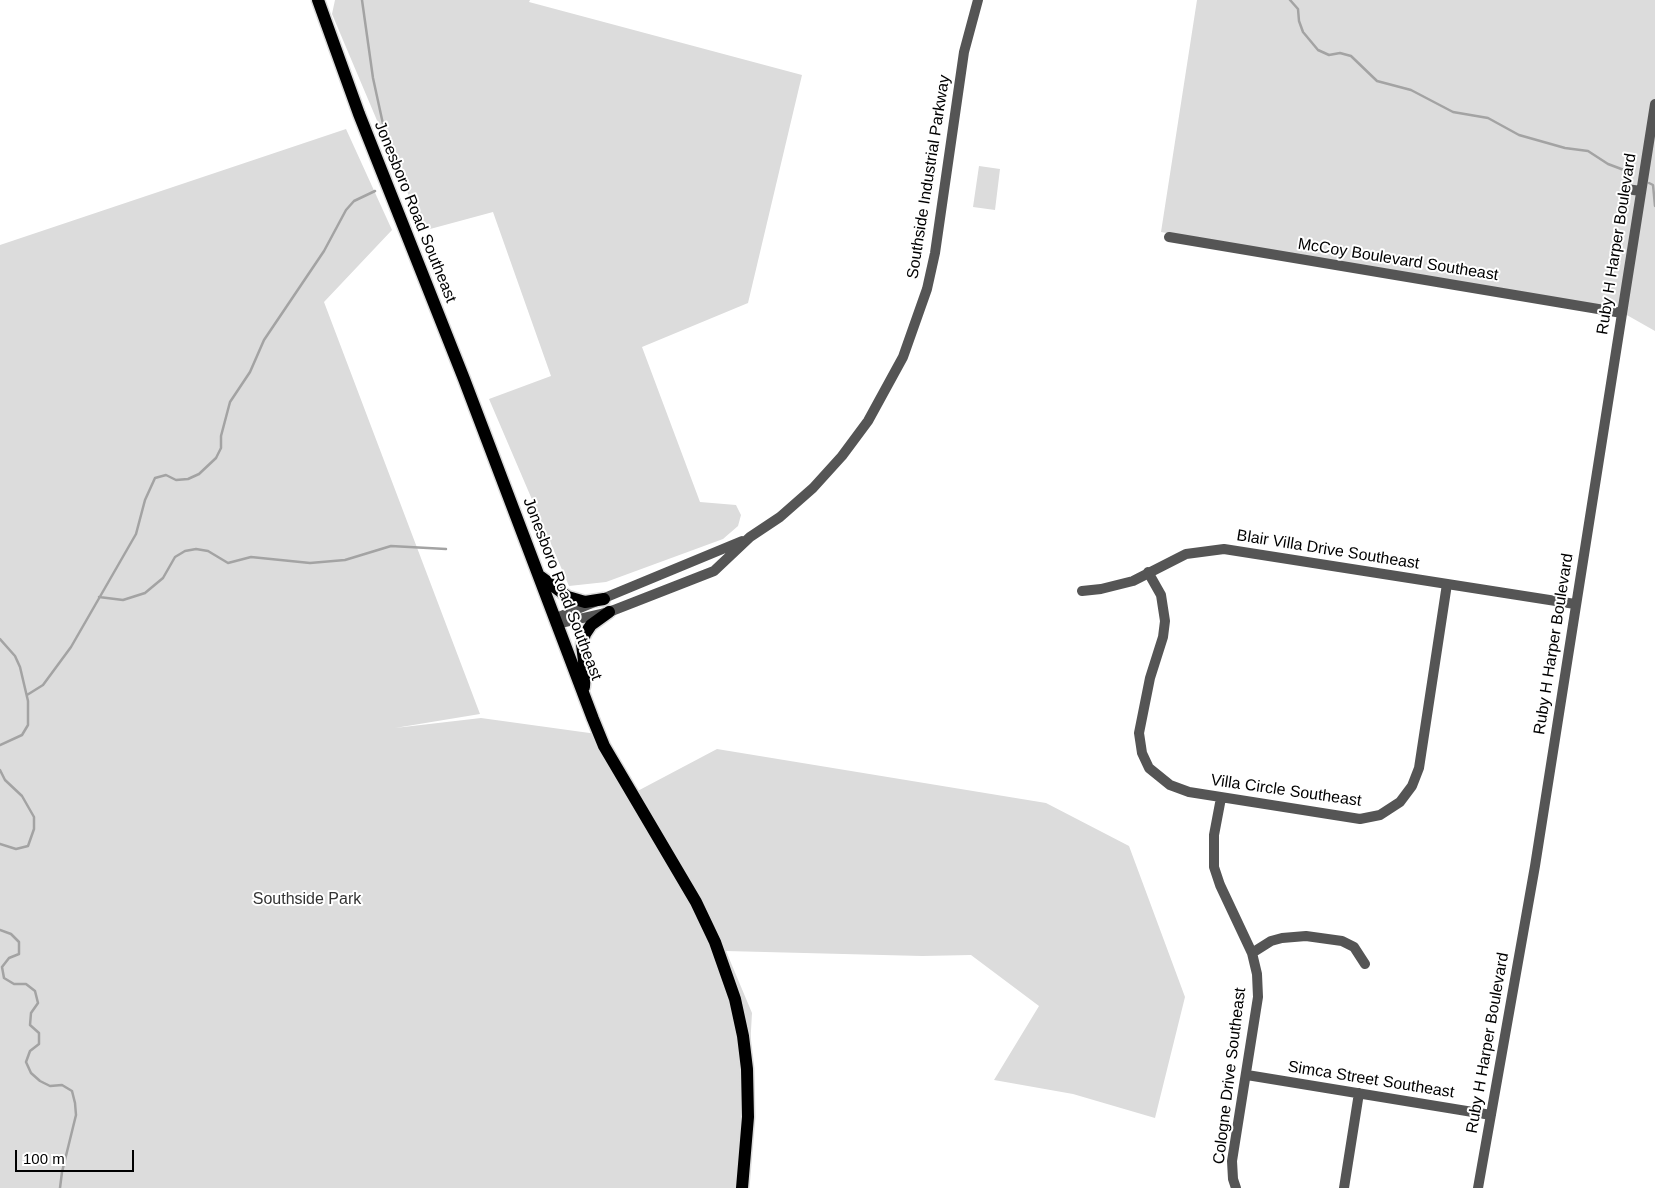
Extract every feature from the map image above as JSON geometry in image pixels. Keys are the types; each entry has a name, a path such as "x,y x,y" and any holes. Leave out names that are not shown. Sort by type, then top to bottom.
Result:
{"main road":[{"name":"Jonesboro Road Southeast","path":"318,0 359,114 540,575 604,746 696,902 715,942 735,999 743,1036 748,1096 742,1188"},
{"path":"540,575 568,597 586,602 604,599"},
{"path":"583,692 585,670 582,644 591,625 609,612"}],"street":[{"name":"Southside Industrial Parkway","path":"557,621 609,612 714,571 750,537 780,516 813,488 842,456 868,421 903,357 927,289 935,254 964,52 978,0"},
{"name":"Ruby H Harper Boulevard","path":"1478,1188 1534,866 1655,104"},
{"path":"1626,189 1641,191"},
{"name":"McCoy Boulevard Southeast","path":"1169,237 1622,313"},
{"name":"Southside Industrial Parkway","path":"557,621 750,537"},
{"name":"Blair Villa Drive Southeast","path":"1082,590 1119,585 1186,554 1224,549 1575,604"},
{"name":"Villa Circle Southeast","path":"1148,572 1161,595 1165,621 1163,637 1150,678 1141,716 1139,733 1142,753 1149,768 1170,785 1189,792 1360,819 1380,815 1400,802 1412,786 1419,768 1447,584"},
{"path":"640,584 646,599"},
{"name":"Cologne Drive Southeast","path":"1221,798 1214,835 1214,867 1220,885 1252,953 1257,974 1258,997 1232,1161 1233,1179 1236,1188"},
{"path":"1252,953 1258,948 1282,938 1306,936 1342,941 1354,948 1365,964"},
{"name":"Simca Street Southeast","path":"1247,1075 1491,1115"},
{"path":"1344,1188 1359,1093"}],"green space":[{"path":"335,0 530,0 529,2 802,75 748,303 642,347 700,502 736,505 741,515 738,526 723,539 606,582 569,586 489,399 551,376 493,212 419,232 414,208 332,14"},
{"path":"1197,0 1655,0 1655,331 1625,314 1161,232"},
{"name":"Southside Park","path":"346,129 392,230 324,302 480,714 395,728 481,718 604,735 630,795 717,749 1046,803 1129,846 1185,997 1155,1118 1073,1094 994,1080 1039,1006 971,955 922,956 726,951 752,1013 742,1188 0,1188 0,245"},
{"path":"979,166 1000,169 995,210 973,207"}],"waterway":[{"path":"362,0 373,78 388,147 397,169"},
{"path":"1290,0 1298,9 1299,21 1303,32 1318,50 1329,55 1340,53 1351,56 1377,81 1411,90 1453,112 1488,118 1519,135 1565,148 1588,151 1608,164 1624,170"},
{"path":"1649,183 1653,185 1655,206"},
{"path":"27,695 43,685 71,647 136,534 145,500 155,478 166,475 176,480 188,479 199,474 216,458 221,448 221,436 230,402 250,372 264,340 324,251 346,210 354,201 375,191"},
{"path":"99,597 123,600 145,593 163,578 175,557 185,551 196,549 208,551 228,563 251,557 310,563 345,560 391,546 446,549"},
{"path":"0,639 15,656 20,667 28,701 28,725 22,735 0,745"},
{"path":"0,770 5,780 22,796 34,817 34,829 28,846 16,849 0,844"},
{"path":"0,930 11,934 19,942 19,954 9,958 2,967 4,978 14,984 26,984 35,991 38,1003 31,1013 30,1025 39,1033 39,1044 30,1051 26,1062 31,1073 40,1081 50,1086 62,1085 72,1091 75,1103 76,1115 60,1188"}]}
